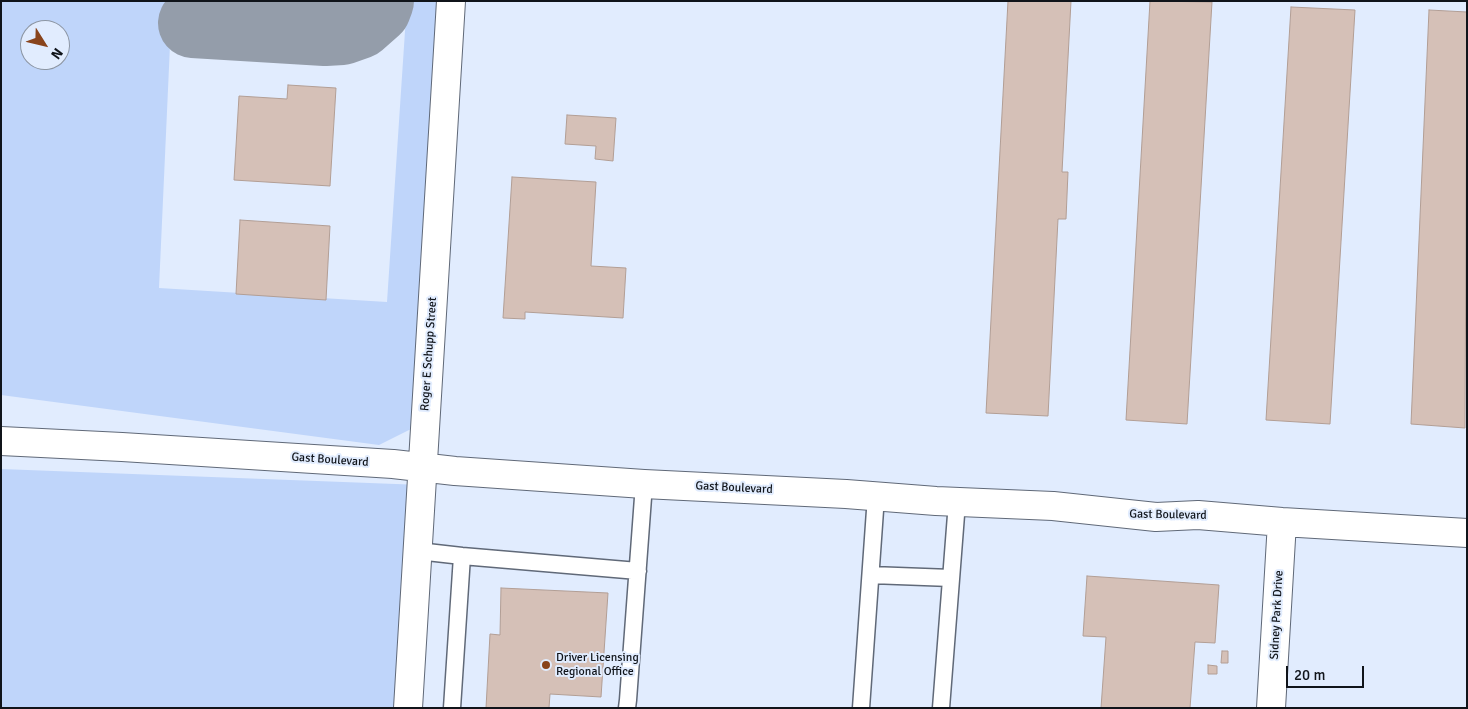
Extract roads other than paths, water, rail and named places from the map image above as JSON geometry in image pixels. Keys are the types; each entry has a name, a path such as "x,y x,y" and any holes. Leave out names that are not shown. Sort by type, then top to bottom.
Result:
{"street":[{"name":"Roger E Schupp Street","path":"408,708 451,1"},
{"name":"Gast Boulevard","path":"1,441 423,467 455,471 644,484 1053,506 1156,517 1198,515 1467,533"},
{"name":"Sidney Park Drive","path":"1271,708 1282,522"}],"lane":[{"path":"627,708 644,484"},
{"path":"861,708 876,496"},
{"path":"941,708 957,502"},
{"path":"418,551 638,571"},
{"path":"452,708 462,556"},
{"path":"871,575 951,578"}],"place":[{"name":"Driver Licensing Regional Office","path":"546,665"}]}
